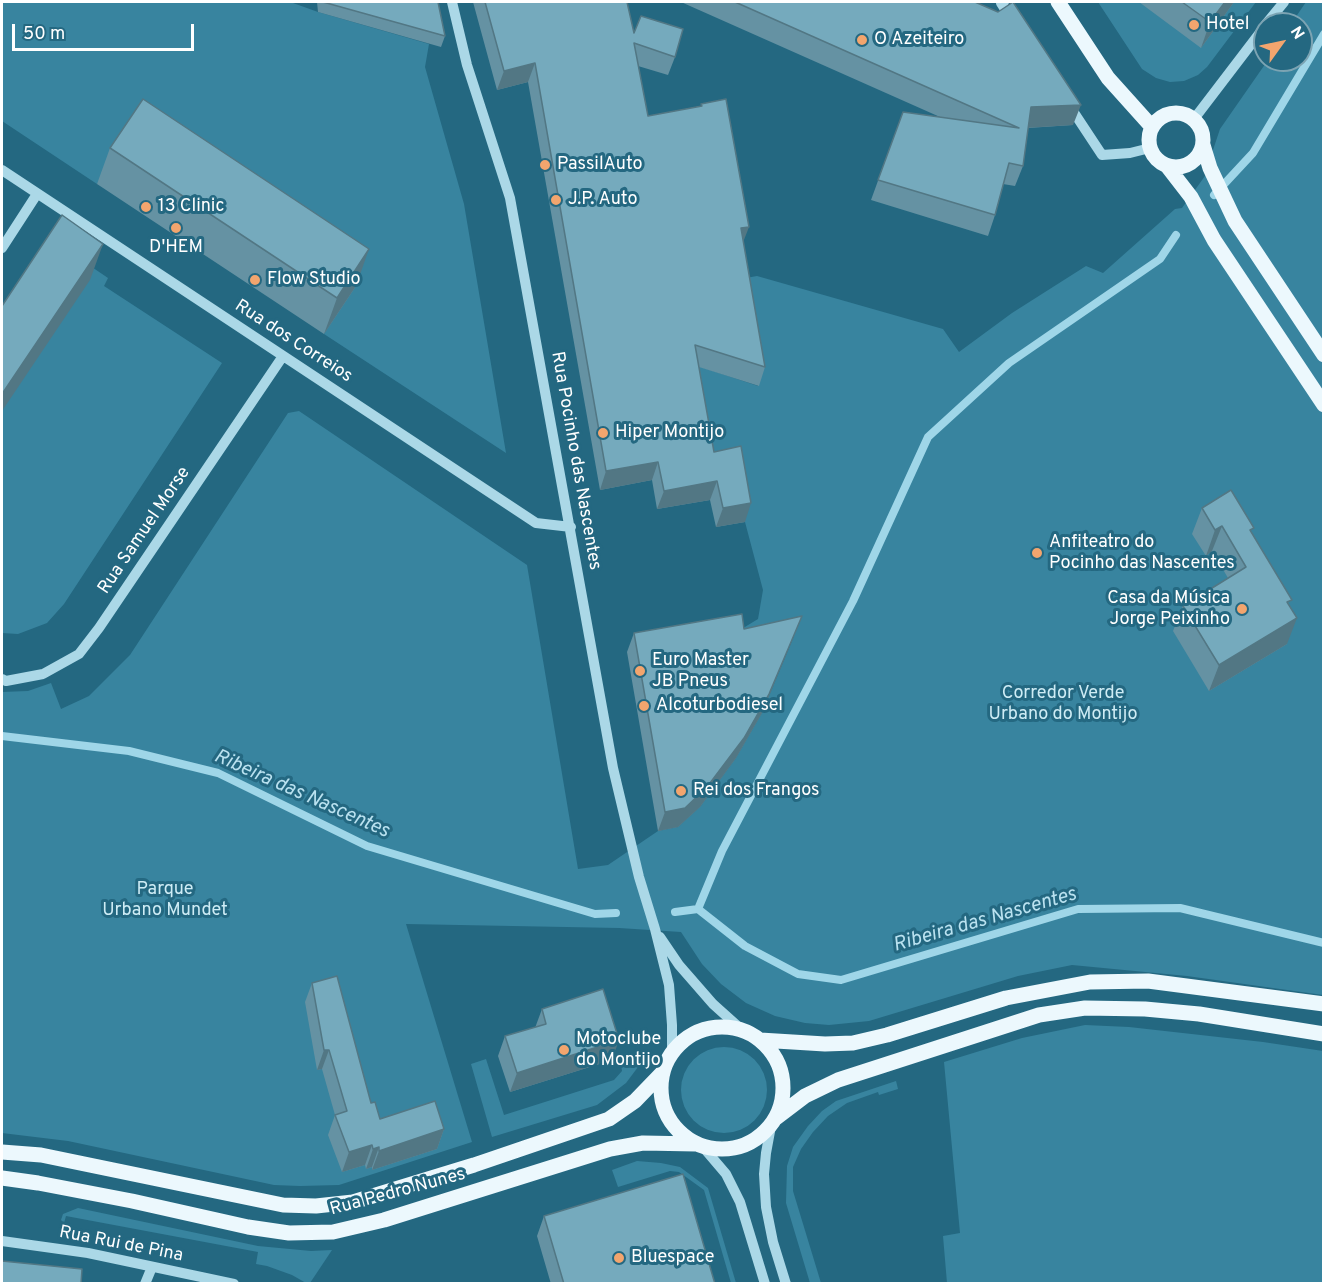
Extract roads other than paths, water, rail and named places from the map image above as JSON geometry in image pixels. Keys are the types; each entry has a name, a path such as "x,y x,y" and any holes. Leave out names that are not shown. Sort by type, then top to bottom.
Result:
{"main road":[{"path":"1058,2 1108,78 1152,127"},
{"path":"1323,355 1235,221 1210,168 1200,126 1185,114 1176,112 1166,114 1152,127 1149,136 1150,148 1159,162 1167,166 1191,197 1214,240 1323,405"},
{"path":"1167,166 1186,166 1200,154 1203,145"},
{"path":"760,1040 825,1044 853,1043 887,1035 1006,998 1090,982 1148,981 1323,1004"},
{"path":"774,1122 805,1096 838,1080 1039,1015 1085,1008 1145,1009 1199,1014 1323,1034"},
{"name":"Rua Pedro Nunes","path":"2,1178 132,1201 248,1227 289,1233 333,1232 384,1220 610,1149 643,1143 700,1145 722,1150 741,1147 757,1139 774,1122 782,1102 784,1084 780,1067 772,1052 760,1040 742,1030 723,1027 703,1030 686,1039 672,1053 663,1072 661,1089 670,1122 682,1134 700,1145"},
{"name":"Rua Pedro Nunes","path":"2,1152 41,1155 283,1205 316,1206 353,1202 474,1165 609,1119 635,1101 663,1072"}],"street":[{"name":"Rua Pocinho das Nascentes","path":"452,2 467,65 510,198 614,768 639,878 669,985 672,1053"},
{"path":"1004,2 1001,3 1020,32"},
{"path":"1194,119 1253,42"},
{"path":"1066,99 1102,155 1130,153 1150,148"},
{"name":"Rua dos Correios","path":"2,170 536,523 571,528"},
{"path":"2,248 37,194"},
{"name":"Rua Samuel Morse","path":"2,680 43,674 79,654 99,628 283,356"},
{"name":"Rua Pocinho das Nascentes","path":"655,929 679,965 713,1004 742,1030"},
{"path":"774,1122 765,1153 766,1207 773,1242 786,1284"},
{"path":"700,1145 726,1174 740,1202 765,1284"},
{"name":"Rua Rui de Pina","path":"2,1241 88,1253 234,1284"},
{"path":"145,1284 152,1267"}],"waterway":[{"path":"1214,195 1253,153 1324,34"},
{"path":"698,909 722,851 853,601 928,437 1009,363 1160,259 1176,235"},
{"name":"Ribeira das Nascentes","path":"2,736 129,751 218,773 367,846 595,914 616,913"},
{"name":"Ribeira das Nascentes","path":"675,912 698,909 745,946 798,974 841,980 1078,909 1180,908 1324,943"}],"place":[{"name":"Hotel","path":"1194,25"},
{"name":"O Azeiteiro","path":"862,40"},
{"name":"PassilAuto","path":"545,165"},
{"name":"J.P. Auto","path":"556,200"},
{"name":"13 Clinic","path":"146,207"},
{"name":"D'HEM","path":"176,228"},
{"name":"Flow Studio","path":"255,280"},
{"name":"Hiper Montijo","path":"603,433"},
{"name":"Anfiteatro do Pocinho das Nascentes","path":"1037,553"},
{"name":"Casa da Música Jorge Peixinho","path":"1242,609"},
{"name":"Euro Master JB Pneus","path":"640,671"},
{"name":"Alcoturbodiesel","path":"644,706"},
{"name":"Rei dos Frangos","path":"681,791"},
{"name":"Motoclube do Montijo","path":"564,1050"},
{"name":"Bluespace","path":"619,1258"}],"park label":[{"name":"Corredor Verde Urbano do Montijo","path":"1063,704"},
{"name":"Parque Urbano Mundet","path":"165,900"}]}
